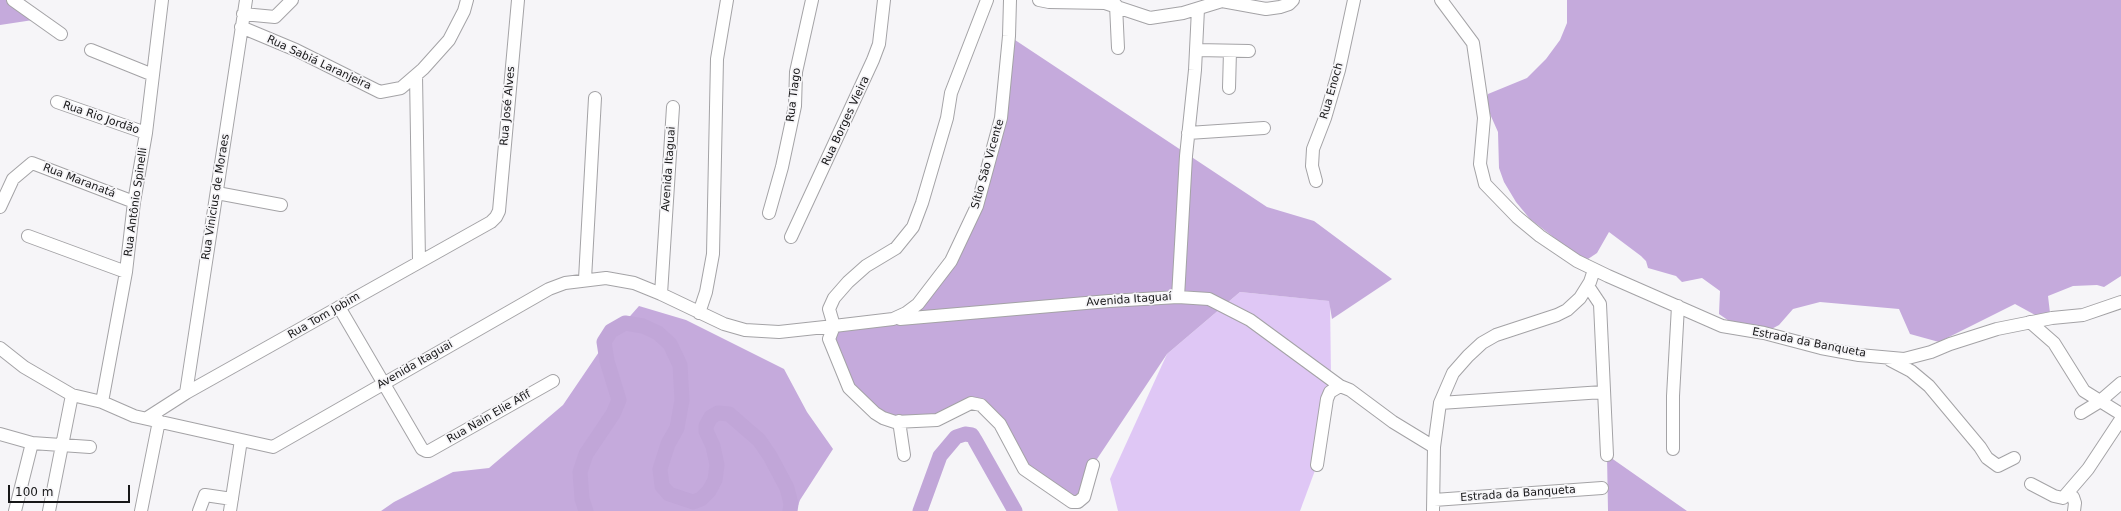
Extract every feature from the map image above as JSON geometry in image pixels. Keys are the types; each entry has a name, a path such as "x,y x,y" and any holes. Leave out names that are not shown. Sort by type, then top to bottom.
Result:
{"street":[{"path":"13,0 61,34"},
{"name":"Rua Antônio Spinelli","path":"102,402 126,272 134,202 146,133 162,0"},
{"name":"Rua Vinicius de Moraes","path":"186,393 246,0"},
{"path":"243,14 275,17 292,0"},
{"name":"Rua Sabiá Laranjeira","path":"242,27 296,50 380,92 401,88 416,75 449,40 464,11 467,0"},
{"name":"Rua José Alves","path":"499,211 518,0"},
{"path":"699,313 706,292 713,254 717,59 727,0"},
{"name":"Rua Tiago","path":"770,213 794,114 796,72 812,0"},
{"name":"Rua Borges Vieira","path":"791,237 873,60 879,44 884,0"},
{"path":"987,0 978,19 951,93 947,118 922,203 912,227 896,248 866,266 848,282 834,298 829,308 834,326 829,339 849,388 874,413 883,418 899,421 937,420 971,403 981,405 1000,424 1024,469 1072,502 1078,502 1084,497 1093,465"},
{"name":"Sítio São Vicente","path":"834,326 893,320 906,314 918,304 951,260 977,206 1002,118 1009,36 1010,0"},
{"path":"1039,0 1049,2 1105,3 1116,5 1150,18 1198,9 1222,1 1266,9 1280,7 1294,0"},
{"name":"Rua Enoch","path":"1316,181 1312,166 1313,149 1325,118 1339,70 1354,0"},
{"name":"Estrada da Banqueta","path":"1441,0 1473,43 1484,118 1480,164 1485,184 1517,217 1540,236 1594,270 1722,326 1764,333 1821,348 1859,355 1904,359 1919,356 1997,329 2030,322 2083,315 2121,302"},
{"path":"1116,5 1118,48"},
{"path":"1178,297 1188,133 1192,106 1198,9"},
{"path":"91,50 153,75"},
{"path":"1196,50 1249,51"},
{"path":"1229,88 1230,51"},
{"path":"416,75 419,261"},
{"path":"584,279 595,98"},
{"name":"Rua Rio Jordão","path":"57,102 146,133"},
{"name":"Avenida Itaguai","path":"0,348 24,367 72,394 102,402 134,416 273,446 549,289 565,282 606,278 634,282 661,294 673,107"},
{"path":"1188,133 1264,128"},
{"name":"Rua Maranatá","path":"0,207 13,179 32,163 134,202"},
{"path":"217,193 281,205"},
{"name":"Rua Tom Jobim","path":"153,420 186,393 491,222 499,211"},
{"path":"28,236 126,272"},
{"name":"Estrada da Banqueta","path":"1594,270 1588,286 1580,298 1567,310 1557,315 1496,335 1482,343 1454,373 1440,403 1434,447 1434,506 1602,488"},
{"path":"1588,286 1600,304 1607,455"},
{"path":"661,294 724,324 762,332 808,330 834,326"},
{"name":"Avenida Itaguaí","path":"893,320 1101,301 1178,297 1209,299 1250,320 1340,386"},
{"path":"1673,449 1673,396 1678,306"},
{"path":"339,307 383,383"},
{"path":"2030,322 2054,344 2073,377 2084,391 2099,402 2121,414"},
{"path":"1882,356 1911,371 1928,386 1987,458 1998,466 2014,458"},
{"name":"Rua Nain Elie Afif","path":"383,383 422,449 429,451 553,381"},
{"path":"2080,413 2099,402 2121,383"},
{"path":"1317,465 1327,399 1330,392 1340,386 1350,390 1393,422 1434,447"},
{"path":"1440,403 1603,392"},
{"path":"49,511 72,394"},
{"path":"2031,484 2061,499 2088,469 2121,419"},
{"path":"141,511 153,420"},
{"path":"899,421 904,455"},
{"path":"0,434 32,443 90,447"},
{"path":"230,511 241,440"},
{"path":"15,511 32,443"},
{"path":"199,511 205,495 232,499"},
{"path":"2066,495 2073,497 2075,503 2074,511"}],"shaded area":[{"path":"0,0 6,0 33,20 0,25"},
{"path":"1567,0 2121,0 2121,276 2104,287 2097,285 2073,286 2048,296 2050,313 2037,316 2015,304 1939,342 1910,334 1899,309 1820,302 1793,309 1779,325 1764,333 1732,323 1719,314 1720,291 1702,278 1682,282 1676,276 1648,268 1646,261 1641,256 1609,232 1597,253 1588,259 1578,256 1530,219 1516,202 1504,182 1499,168 1498,132 1486,105 1488,94 1527,78 1546,59 1560,40 1567,23"},
{"path":"1009,36 1267,207 1314,221 1392,279 1332,319 1329,301 1240,292 1167,354 1093,465 1087,490 1072,502 1024,469 981,405 937,420 883,418 849,388 829,339 847,323 893,319 918,304 977,206 1001,118"},
{"path":"1240,292 1330,301 1331,376 1317,465 1300,511 1118,511 1110,479 1167,354"},
{"path":"639,306 686,320 784,369 807,412 833,449 800,500 796,511 381,511 394,502 453,472 489,468 563,405 601,349"},
{"path":"1607,455 1687,511 1608,511"}],"waterway":[{"path":"586,511 582,499 580,472 586,454 613,414 619,400 607,361 604,342 611,331 625,323 643,326 658,333 670,344 680,365 682,400 677,428 668,444 660,469 662,486 669,494 693,502 701,499 709,491 715,480 717,465 713,446 706,431 706,426 711,417 718,413 729,414 759,440 770,456 787,488 791,504 790,511"},
{"path":"920,511 940,456 956,437 965,434 972,435 1015,511"}]}
